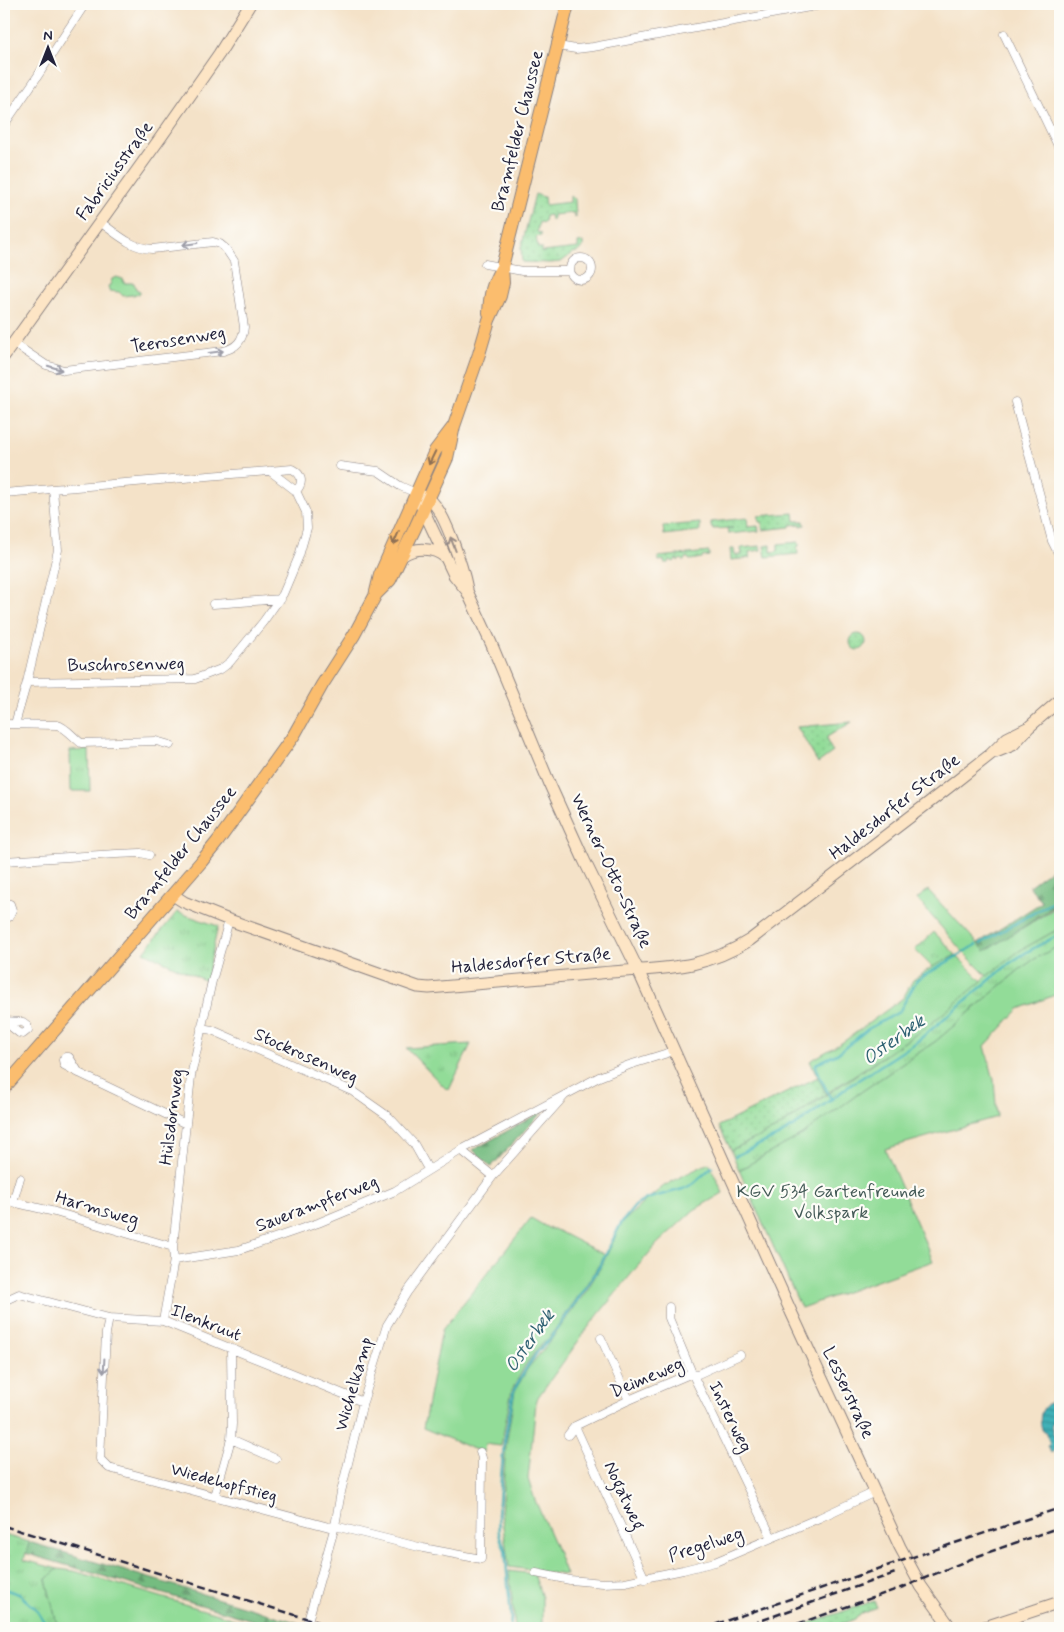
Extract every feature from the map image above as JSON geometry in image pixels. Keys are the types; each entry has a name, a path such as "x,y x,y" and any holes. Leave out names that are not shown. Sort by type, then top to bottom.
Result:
{"main road":[{"name":"Bramfelder Chaussee","path":"4,1088 218,841 294,735 375,596 390,580 447,458 454,426 489,320 490,294 493,281 502,267 568,4"},
{"name":"Bramfelder Chaussee","path":"375,596 380,575 435,451 454,426"}],"street":[{"path":"4,125 85,4"},
{"name":"Fabriciusstraße","path":"4,356 210,67 250,4"},
{"path":"558,46 593,47 826,4"},
{"path":"1004,34 1060,150"},
{"name":"Teerosenweg","path":"13,344 46,365 64,370 223,351 229,350 239,343 244,334 244,327 234,261 226,249 220,244 213,242 152,249 142,248 134,246 100,222"},
{"path":"485,264 522,271 570,271"},
{"path":"1015,402 1052,541 1060,553"},
{"path":"340,466 378,471 400,486 429,498"},
{"name":"Buschrosenweg","path":"4,493 292,469 298,472 301,482 296,490 306,512 307,528 299,556 280,599 230,662 221,669 195,679 27,682"},
{"path":"270,471 296,490"},
{"path":"15,724 27,682 58,550 53,489"},
{"name":"Werner-Otto-Straße","path":"416,493 445,557 454,574 467,590"},
{"name":"Werner-Otto-Straße","path":"429,498 436,505 446,525 463,572 467,590 499,660 544,771 585,862 638,970 726,1166"},
{"path":"402,556 411,551 430,550 438,552 445,557"},
{"path":"213,604 280,599"},
{"name":"Haldesdorfer Straße","path":"173,895 184,902 229,920 418,987 429,988 638,970 663,970 690,965 710,960 737,949 820,888 991,754 1007,738 1029,727 1060,700"},
{"path":"4,724 57,724 62,726 81,743 156,741 170,745"},
{"path":"4,861 116,854 141,853 149,855"},
{"path":"4,902 10,904 12,910 9,917 4,918"},
{"name":"Hülsdornweg","path":"163,1321 174,1260 173,1247 191,1076 212,981 229,920"},
{"name":"Stockrosenweg","path":"201,1028 212,1030 352,1091 389,1117 414,1144 428,1169"},
{"name":"Sauerampferweg","path":"174,1260 239,1250 318,1223 395,1190 461,1150 599,1077 629,1064 674,1051"},
{"path":"79,1072 186,1124"},
{"name":"Sauerampferweg","path":"493,1176 565,1095"},
{"path":"461,1150 493,1176"},
{"name":"Lesserstraße","path":"726,1166 900,1546 921,1586 950,1628"},
{"name":"Wichelkamp","path":"306,1628 335,1526 341,1492 363,1402 387,1325 408,1290 493,1176"},
{"path":"13,1202 20,1178"},
{"name":"Harmsweg","path":"4,1200 173,1247"},
{"name":"Ilenkruut","path":"4,1301 19,1294 109,1318 163,1321 363,1402"},
{"name":"Insterweg","path":"669,1307 669,1318 692,1373 772,1538"},
{"name":"Wiedehopfstieg","path":"109,1318 106,1333 100,1459 109,1468 329,1527 335,1526 423,1548 481,1559 482,1458 480,1452"},
{"path":"600,1338 629,1400"},
{"path":"214,1496 231,1439 231,1349"},
{"name":"Deimeweg","path":"568,1434 575,1426 629,1400 692,1373 698,1374 740,1355"},
{"name":"Nogatweg","path":"575,1426 645,1579"},
{"path":"231,1439 276,1459"},
{"name":"Pregelweg","path":"536,1573 570,1580 603,1583 645,1579 715,1562 875,1492"},
{"path":"982,1628 1060,1602"}],"green space":[{"path":"535,194 544,197 545,205 570,202 570,196 575,199 575,218 574,213 553,215 553,220 551,220 550,215 545,216 544,223 539,222 537,232 541,236 536,237 538,248 542,248 542,252 578,248 578,243 583,242 583,247 580,251 573,253 561,262 522,262 521,248"},
{"path":"116,277 123,279 125,283 134,283 140,294 123,296 119,292 109,291 108,286 112,279"},
{"path":"794,513 795,521 804,521 805,525 790,525 790,527 763,530 762,522 759,522 758,516"},
{"path":"747,518 748,527 758,526 759,531 728,534 727,529 733,528 713,529 711,527 711,522"},
{"path":"700,523 699,531 664,535 663,526"},
{"path":"799,542 797,547 798,554 766,557 764,546 771,545 771,552 778,551 778,544"},
{"path":"760,546 761,550 749,552 750,558 731,560 730,549 734,549 735,555 742,555 741,548"},
{"path":"709,552 709,556 702,558 690,560 686,557 684,561 676,559 674,562 670,560 668,563 664,563 664,560 659,561 658,557"},
{"path":"858,634 864,636 866,642 864,648 858,650 852,648 850,642 852,636"},
{"path":"852,722 827,737 833,752 818,763 797,727"},
{"path":"89,750 90,791 71,791 70,751"},
{"path":"1060,863 1060,903 985,952 978,943 1042,902 1029,886"},
{"path":"928,890 985,951 1060,905 1060,928 1019,951 987,976 961,950 917,899"},
{"path":"177,912 218,926 206,981 144,952"},
{"path":"1060,928 1060,945 1019,970 936,1041 802,1135 739,1170 731,1150 776,1129 928,1026 1019,951"},
{"path":"934,932 956,955 933,968 915,950"},
{"name":"KGV 534 Gartenfreunde Volkspark","path":"1060,945 1060,993 1019,1009 985,1046 994,1080 997,1117 885,1149 933,1261 801,1308 739,1170 802,1135 936,1041 1019,970"},
{"path":"956,955 982,981 928,1026 826,1094 810,1061 843,1042 903,998 913,980 932,967"},
{"path":"471,1044 449,1090 406,1048"},
{"path":"818,1077 826,1094 776,1129 731,1150 719,1126"},
{"path":"543,1111 491,1167 473,1150"},
{"path":"709,1163 723,1193 694,1210 657,1244 590,1325 538,1397 528,1479 566,1575 509,1567 501,1513 506,1445 515,1391 528,1368 587,1290 602,1265 622,1223 664,1186"},
{"path":"531,1218 605,1255 549,1338 537,1349 525,1366 512,1390 501,1446 485,1444 484,1451 476,1450 423,1428 442,1330"},
{"path":"4,1535 29,1542 24,1560 58,1569 46,1579 58,1628 4,1628"},
{"path":"29,1542 299,1623 297,1628 279,1628 25,1553"},
{"path":"58,1569 74,1571 264,1628 58,1628 46,1579"},
{"path":"509,1571 534,1574 542,1598 542,1628 515,1628"},
{"path":"874,1601 877,1607 857,1616 855,1619 831,1628 805,1628 803,1625"}],"water":[{"path":"1060,1399 1060,1414 1052,1422 1055,1445 1054,1451 1051,1453 1047,1446 1050,1444 1045,1431 1043,1432 1040,1421 1042,1412 1047,1404"}],"waterway":[{"path":"981,943 1060,898"},
{"name":"Osterbek","path":"735,1156 780,1135 802,1121 852,1084 914,1044 1010,963 1060,934"},
{"path":"831,1099 816,1069 816,1064 837,1054 868,1029 899,1012 917,980 976,945"},
{"name":"Osterbek","path":"510,1628 511,1617 505,1550 499,1534 498,1514 504,1444 514,1390 538,1351 550,1339 585,1289 601,1264 621,1223 635,1206 646,1199 683,1189 693,1184 712,1167"},
{"path":"4,1589 19,1594 36,1609 48,1628"}],"railway":[{"path":"705,1628 1060,1508"},
{"path":"4,1526 338,1628"},
{"path":"786,1628 906,1586 978,1556 1060,1527"},
{"path":"740,1628 898,1572"}]}
